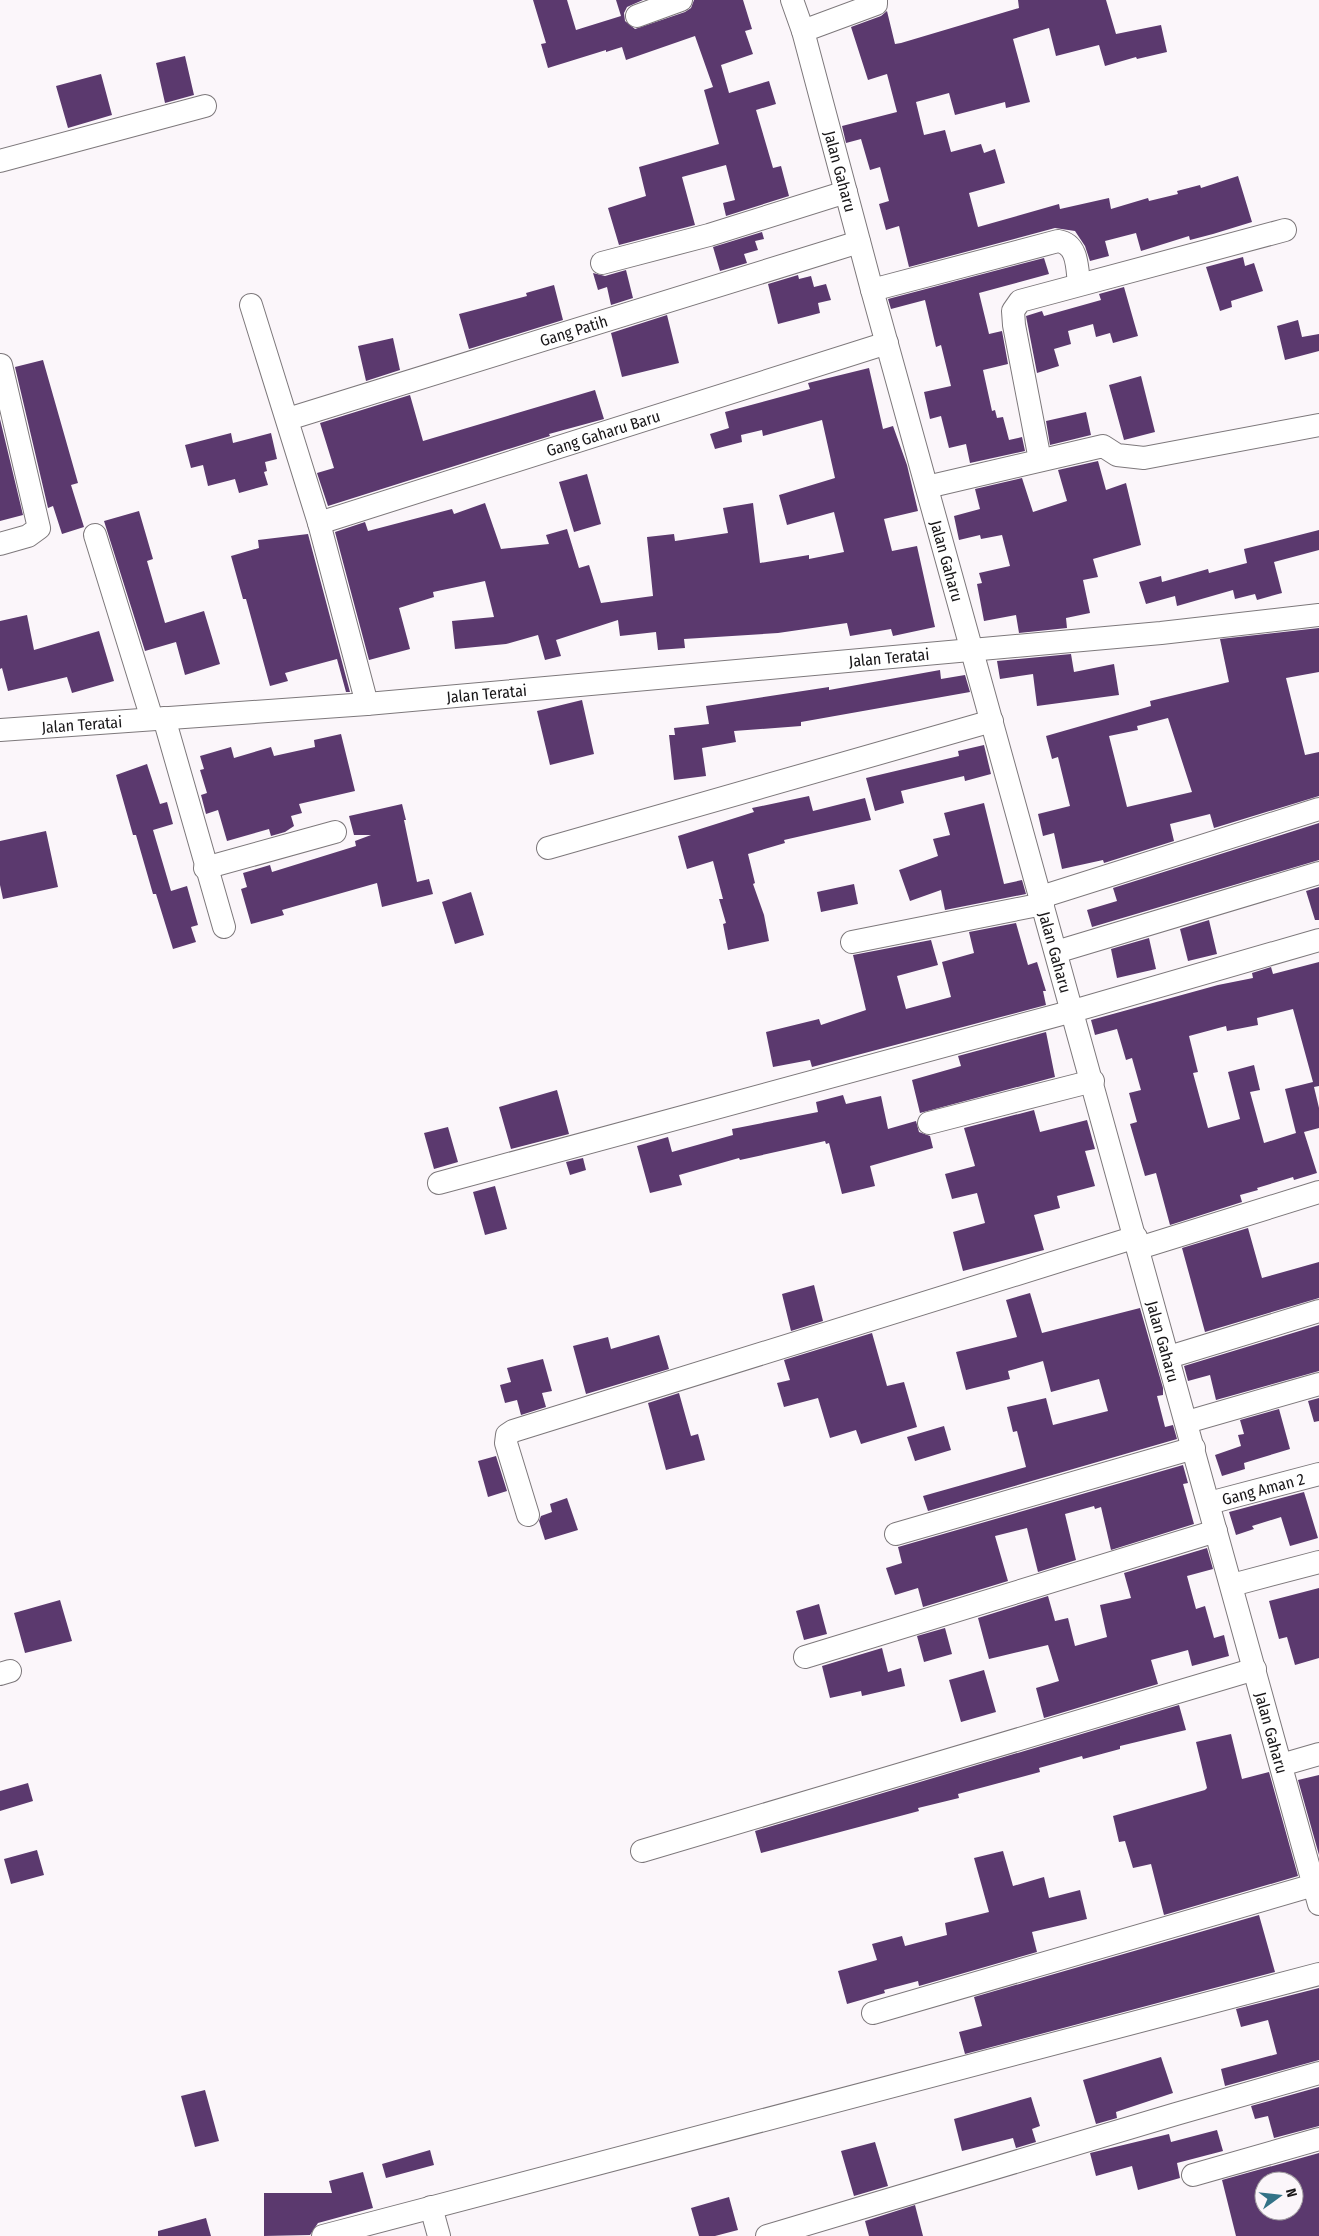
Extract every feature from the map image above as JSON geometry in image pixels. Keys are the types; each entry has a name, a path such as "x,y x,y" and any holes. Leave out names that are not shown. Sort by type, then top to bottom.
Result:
{"street":[{"path":"638,16 682,0"},
{"name":"Jalan Gaharu","path":"792,0 803,31 872,290 1254,1669 1281,1765 1313,1859 1316,1894"},
{"path":"803,31 876,4 876,0"},
{"path":"0,161 205,106"},
{"path":"602,263 709,235 846,192"},
{"path":"1040,460 1018,358 1013,311 1020,301 1285,230"},
{"path":"872,290 1058,241 1070,246 1074,254 1079,284"},
{"name":"Gang Patih","path":"288,419 859,242"},
{"path":"251,305 319,522 366,704"},
{"name":"Gang Gaharu Baru","path":"319,522 887,342"},
{"path":"0,544 28,536 39,528 7,418 1,365"},
{"path":"927,487 1104,446 1117,455 1144,458 1319,425"},
{"path":"95,535 158,718 224,927"},
{"name":"Jalan Teratai","path":"0,730 366,704 1161,633 1319,615"},
{"path":"548,848 992,721"},
{"path":"852,942 1042,900 1319,809"},
{"path":"205,868 335,832"},
{"path":"1056,952 1319,873"},
{"path":"439,1183 1073,1011 1319,940"},
{"path":"929,1123 1092,1081"},
{"path":"528,1515 506,1443 507,1435 513,1431 1137,1243 1319,1192"},
{"path":"1169,1357 1319,1311"},
{"path":"1187,1422 1319,1384"},
{"path":"896,1534 1194,1448"},
{"name":"Gang Aman 2","path":"1209,1502 1319,1474"},
{"path":"805,1657 1216,1531"},
{"path":"1232,1585 1319,1562"},
{"path":"642,1852 1254,1669"},
{"path":"1281,1765 1319,1754"},
{"path":"873,2013 1316,1894"},
{"path":"323,2236 1319,1974"},
{"path":"767,2236 1176,2114 1319,2074"},
{"path":"1193,2176 1319,2139"},
{"path":"431,2208 439,2236"}],"building":[{"path":"533,0 567,0 576,30 621,16 616,0 643,0 627,7 624,13 625,21 635,29 685,12 691,8 694,0 743,0 752,29 745,31 753,54 721,65 729,93 769,81 776,104 756,110 773,168 781,166 789,196 726,216 723,203 735,200 726,165 682,177 695,225 619,245 608,208 646,196 639,167 719,144 704,90 713,87 695,36 626,60 622,47 548,68 541,44 546,43"},
{"path":"1018,0 1106,0 1116,34 1161,25 1167,52 1137,59 1136,57 1105,66 1099,45 1056,56 1049,28 1013,39 1030,102 1006,108 1005,102 955,115 949,93 916,102 924,135 945,130 951,152 981,144 984,153 995,149 1005,183 969,193 978,227 1059,204 1060,209 1109,198 1111,209 1148,198 1149,201 1178,194 1177,191 1200,185 1201,188 1238,176 1252,222 1190,240 1189,236 1141,251 1136,233 1105,241 1109,256 1090,261 1085,246 1075,231 1055,228 909,267 899,226 886,230 879,204 889,201 880,167 870,170 861,139 846,143 842,126 897,112 887,74 868,80 851,27 881,16 887,11 895,44 1019,8"},
{"path":"185,56 194,95 165,103 156,63"},
{"path":"101,74 112,115 68,128 56,86"},
{"path":"762,232 764,239 755,241 758,250 744,254 747,263 720,271 713,247"},
{"path":"1243,257 1245,266 1254,263 1263,291 1231,301 1232,307 1220,311 1206,267"},
{"path":"1044,258 1049,274 979,293 989,334 1002,331 1008,364 983,370 992,411 995,410 997,418 1003,417 1009,440 1022,437 1025,451 970,463 966,444 949,448 941,416 930,419 924,392 951,386 941,345 936,347 925,300 891,309 888,299"},
{"path":"626,270 633,298 611,305 607,287 598,290 593,273 605,276"},
{"path":"798,275 799,279 811,276 814,287 826,284 831,300 818,303 820,313 778,324 768,284"},
{"path":"554,285 563,320 469,349 459,314 527,296 526,293"},
{"path":"1124,287 1138,336 1113,343 1110,333 1096,337 1093,324 1068,331 1071,344 1054,349 1059,366 1037,373 1026,316 1042,311 1044,316 1101,300 1099,294"},
{"path":"667,315 679,363 622,377 611,333"},
{"path":"1298,320 1302,337 1319,334 1319,351 1285,360 1277,326"},
{"path":"393,338 400,370 366,381 358,346"},
{"path":"43,360 78,483 71,485 84,527 62,534 53,506 48,508 15,367"},
{"path":"869,368 883,429 893,426 907,465 918,511 884,519 892,551 917,546 935,627 893,636 891,629 850,636 847,623 778,633 684,639 685,648 658,650 656,632 620,636 618,620 556,640 561,656 545,660 538,635 506,644 455,649 452,621 494,617 485,581 433,592 434,597 399,608 410,649 369,660 335,532 365,522 368,531 452,509 454,514 485,503 501,549 549,544 546,535 567,529 579,568 589,565 601,603 653,596 647,537 674,534 675,541 728,533 723,508 753,503 760,563 809,555 809,559 844,552 834,512 787,525 779,495 835,478 822,420 763,436 762,430 741,435 742,442 715,449 710,434 729,428 725,412 810,389 808,383"},
{"path":"1141,376 1155,432 1124,440 1109,385"},
{"path":"595,390 604,419 549,434 550,436 328,506 317,473 334,468 320,423 410,395 423,441"},
{"path":"1086,412 1091,435 1050,445 1046,421"},
{"path":"0,419 23,515 0,521"},
{"path":"231,433 233,443 271,433 277,459 265,462 267,471 264,472 268,485 239,493 235,479 208,486 203,465 191,468 185,445"},
{"path":"1098,461 1106,490 1126,483 1141,545 1093,559 1098,577 1083,580 1090,613 1066,618 1067,628 1019,633 1016,615 984,621 977,584 982,583 979,573 1010,566 1002,535 981,539 980,535 959,540 954,516 980,509 975,489 1022,478 1033,512 1067,501 1058,470"},
{"path":"587,474 601,524 574,532 559,482"},
{"path":"139,511 153,559 147,561 165,623 204,611 220,664 185,675 176,642 145,651 104,521"},
{"path":"1319,530 1319,550 1274,562 1282,593 1257,600 1255,594 1235,599 1233,590 1177,606 1175,596 1146,604 1139,582 1161,576 1162,582 1208,569 1209,573 1247,563 1244,549"},
{"path":"308,534 350,692 346,692 337,659 285,673 288,681 270,686 246,599 243,599 231,556 259,548 258,540"},
{"path":"27,615 34,650 99,631 114,681 72,693 67,677 8,691 2,668 0,669 0,621"},
{"path":"1319,628 1319,672 1286,678 1305,755 1319,752 1319,796 1214,828 1210,814 1170,824 1174,841 1104,863 1103,860 1062,869 1054,833 1043,836 1038,814 1070,806 1058,757 1052,759 1046,736 1151,706 1150,701 1229,682 1220,639","holes":["1168,718 1192,792 1127,807 1109,736 1138,730 1137,726"]},
{"path":"1071,654 1074,672 1114,664 1119,695 1037,706 1033,674 1000,679 997,661"},
{"path":"940,670 941,679 965,675 970,692 801,722 801,726 734,731 736,742 702,748 706,776 674,780 669,735 675,735 674,728 709,724 706,706 829,687 829,690"},
{"path":"582,700 594,754 550,765 537,711"},
{"path":"341,734 355,791 299,804 302,813 291,816 294,826 285,832 271,836 269,829 227,841 218,810 206,814 201,795 207,793 200,770 204,769 200,756 231,747 234,758 271,747 274,756 315,747 314,740"},
{"path":"984,745 991,774 965,781 964,776 901,791 904,803 875,811 866,778 959,756 958,751"},
{"path":"147,764 160,804 167,802 173,824 153,830 171,891 187,886 198,925 191,927 196,942 173,949 156,894 153,894 136,835 133,835 116,775"},
{"path":"809,796 813,811 865,798 871,820 784,840 785,843 748,854 755,883 753,884 764,915 769,941 728,950 723,924 726,923 719,899 723,899 713,861 687,869 678,836 754,812 752,808"},
{"path":"984,803 1004,884 1022,880 1026,894 945,910 941,890 910,901 899,870 938,856 933,839 950,835 944,813"},
{"path":"402,804 417,882 429,879 433,894 382,907 377,883 282,910 284,915 251,924 241,889 247,887 243,873 270,865 272,872 356,846 355,841 371,835 354,835 349,816"},
{"path":"1319,823 1319,860 1092,927 1087,910 1117,901 1113,888"},
{"path":"46,831 58,887 3,899 0,885 0,841"},
{"path":"854,884 858,904 821,912 817,892"},
{"path":"1319,887 1319,920 1315,920 1306,891"},
{"path":"471,892 484,935 455,944 442,902"},
{"path":"1209,920 1217,954 1188,961 1180,929"},
{"path":"1016,923 1028,965 1037,962 1046,991 1043,991 1046,1005 812,1067 810,1060 773,1067 766,1032 819,1019 821,1025 866,1010 853,955 931,940 938,965 897,976 906,1009 951,997 942,962 974,953 969,932"},
{"path":"1149,938 1156,969 1117,978 1111,949"},
{"path":"1319,962 1319,1086 1314,1087 1319,1108 1319,1128 1304,1132 1317,1173 1294,1180 1293,1177 1257,1188 1258,1190 1240,1195 1242,1202 1170,1225 1156,1173 1145,1176 1130,1124 1137,1122 1129,1093 1141,1090 1132,1058 1126,1060 1117,1029 1095,1035 1091,1020 1218,985 1253,978 1252,973 1271,967 1273,974","holes":["1293,1009 1313,1082 1285,1089 1296,1133 1264,1143 1250,1092 1260,1090 1254,1065 1228,1072 1240,1119 1208,1128 1193,1073 1198,1072 1189,1036 1226,1026 1227,1031 1258,1025 1257,1018"]},
{"path":"1046,1032 1055,1077 920,1113 912,1080 961,1066 958,1056"},
{"path":"557,1090 569,1134 511,1149 499,1107"},
{"path":"843,1095 846,1104 881,1096 888,1129 916,1121 919,1132 930,1136 933,1148 870,1166 875,1186 842,1194 829,1143 826,1144 825,1141 740,1160 739,1158 679,1175 682,1185 650,1193 637,1146 668,1137 672,1152 733,1135 732,1129 818,1112 816,1102"},
{"path":"1034,1110 1040,1132 1087,1120 1095,1149 1085,1151 1095,1186 1057,1196 1060,1208 1034,1215 1044,1250 963,1271 953,1232 985,1223 977,1193 952,1199 945,1174 975,1166 964,1128"},
{"path":"448,1127 458,1162 434,1169 424,1133"},
{"path":"583,1158 586,1170 570,1175 566,1162"},
{"path":"495,1186 507,1229 485,1235 473,1192"},
{"path":"1248,1228 1262,1278 1319,1262 1319,1298 1205,1332 1182,1248"},
{"path":"814,1285 823,1321 791,1331 782,1294"},
{"path":"1030,1293 1042,1333 1140,1308 1163,1388 1163,1395 1157,1396 1165,1427 1173,1425 1177,1439 928,1511 923,1496 1026,1467 1017,1431 1013,1432 1007,1407 1046,1398 1053,1425 1108,1411 1099,1379 1051,1392 1043,1361 1008,1371 1010,1379 966,1390 956,1352 1017,1337 1006,1300"},
{"path":"1319,1325 1319,1371 1216,1400 1210,1375 1188,1381 1184,1366"},
{"path":"872,1333 887,1386 904,1382 917,1427 861,1444 856,1430 830,1438 818,1398 784,1407 777,1383 790,1380 784,1360"},
{"path":"659,1335 669,1369 586,1394 573,1346 608,1337 611,1349"},
{"path":"543,1359 552,1391 542,1393 546,1407 521,1415 517,1400 505,1403 500,1385 511,1382 507,1368"},
{"path":"679,1393 691,1436 698,1434 705,1460 666,1470 648,1403"},
{"path":"1319,1398 1319,1421 1314,1422 1308,1401"},
{"path":"1279,1409 1290,1449 1244,1463 1245,1469 1222,1476 1215,1455 1241,1446 1238,1435 1244,1434 1240,1420"},
{"path":"944,1426 951,1450 915,1461 907,1437"},
{"path":"496,1456 507,1491 488,1497 478,1461"},
{"path":"1183,1465 1188,1483 1183,1484 1194,1524 1111,1550 1101,1507 1095,1509 1094,1506 1065,1514 1076,1560 1038,1572 1027,1528 995,1536 1008,1581 923,1607 918,1588 895,1595 886,1568 902,1563 898,1547"},
{"path":"1304,1492 1318,1538 1290,1546 1281,1517 1252,1526 1254,1529 1236,1535 1229,1512"},
{"path":"567,1498 578,1530 545,1540 539,1521 541,1516 552,1512 550,1504"},
{"path":"1207,1548 1213,1569 1187,1576 1196,1609 1205,1606 1214,1638 1224,1635 1229,1656 1192,1666 1188,1650 1151,1660 1158,1684 1044,1718 1036,1688 1059,1681 1048,1645 989,1659 978,1618 1048,1596 1055,1621 1068,1618 1075,1646 1107,1637 1100,1605 1131,1598 1124,1573"},
{"path":"1319,1588 1319,1658 1295,1665 1287,1637 1279,1639 1269,1601"},
{"path":"60,1600 72,1641 25,1653 14,1613"},
{"path":"819,1604 827,1634 804,1640 796,1611"},
{"path":"945,1628 952,1654 924,1662 917,1636"},
{"path":"882,1648 888,1672 901,1668 905,1686 862,1696 861,1691 830,1698 822,1666"},
{"path":"984,1670 996,1712 961,1722 949,1680"},
{"path":"1179,1705 1186,1730 1120,1746 1120,1749 1083,1759 1082,1756 1039,1768 1040,1772 958,1794 959,1798 918,1808 919,1811 761,1853 755,1831"},
{"path":"1231,1734 1242,1779 1269,1772 1298,1876 1164,1915 1151,1864 1133,1868 1125,1841 1119,1842 1113,1816 1205,1790 1207,1788 1196,1742"},
{"path":"1319,1775 1319,1855 1298,1780"},
{"path":"28,1783 33,1801 0,1811 0,1791"},
{"path":"37,1850 44,1875 11,1884 4,1859"},
{"path":"1003,1851 1013,1886 1044,1877 1049,1898 1080,1890 1087,1919 1032,1932 1037,1952 919,1986 918,1981 884,1990 885,1993 847,2004 838,1971 877,1960 872,1944 902,1936 905,1946 947,1935 945,1923 989,1912 974,1858"},
{"path":"1259,1915 1275,1972 965,2054 959,2032 982,2026 974,1997"},
{"path":"1319,1988 1319,2060 1225,2086 1221,2069 1277,2054 1268,2020 1241,2027 1236,2009"},
{"path":"1161,2057 1173,2093 1116,2112 1117,2118 1096,2124 1083,2080"},
{"path":"1319,2087 1319,2126 1274,2138 1268,2116 1255,2119 1251,2106"},
{"path":"205,2090 219,2141 195,2147 181,2096"},
{"path":"1031,2097 1040,2126 1032,2129 1036,2142 1016,2148 1013,2138 962,2151 954,2119"},
{"path":"1217,2130 1223,2151 1177,2163 1180,2178 1138,2190 1132,2166 1096,2176 1090,2153 1169,2134 1171,2142"},
{"path":"875,2142 888,2186 854,2196 841,2151"},
{"path":"430,2150 434,2165 386,2178 382,2164"},
{"path":"1319,2153 1319,2236 1236,2236 1222,2180 1254,2171 1254,2221 1304,2221 1304,2171 1254,2171"},
{"path":"363,2172 373,2208 318,2223 310,2235 264,2236 264,2193 332,2193 329,2181"},
{"path":"729,2197 738,2230 715,2236 699,2236 691,2208"},
{"path":"915,2205 923,2236 869,2236 865,2221"},
{"path":"206,2218 211,2236 158,2236 158,2231"}]}
